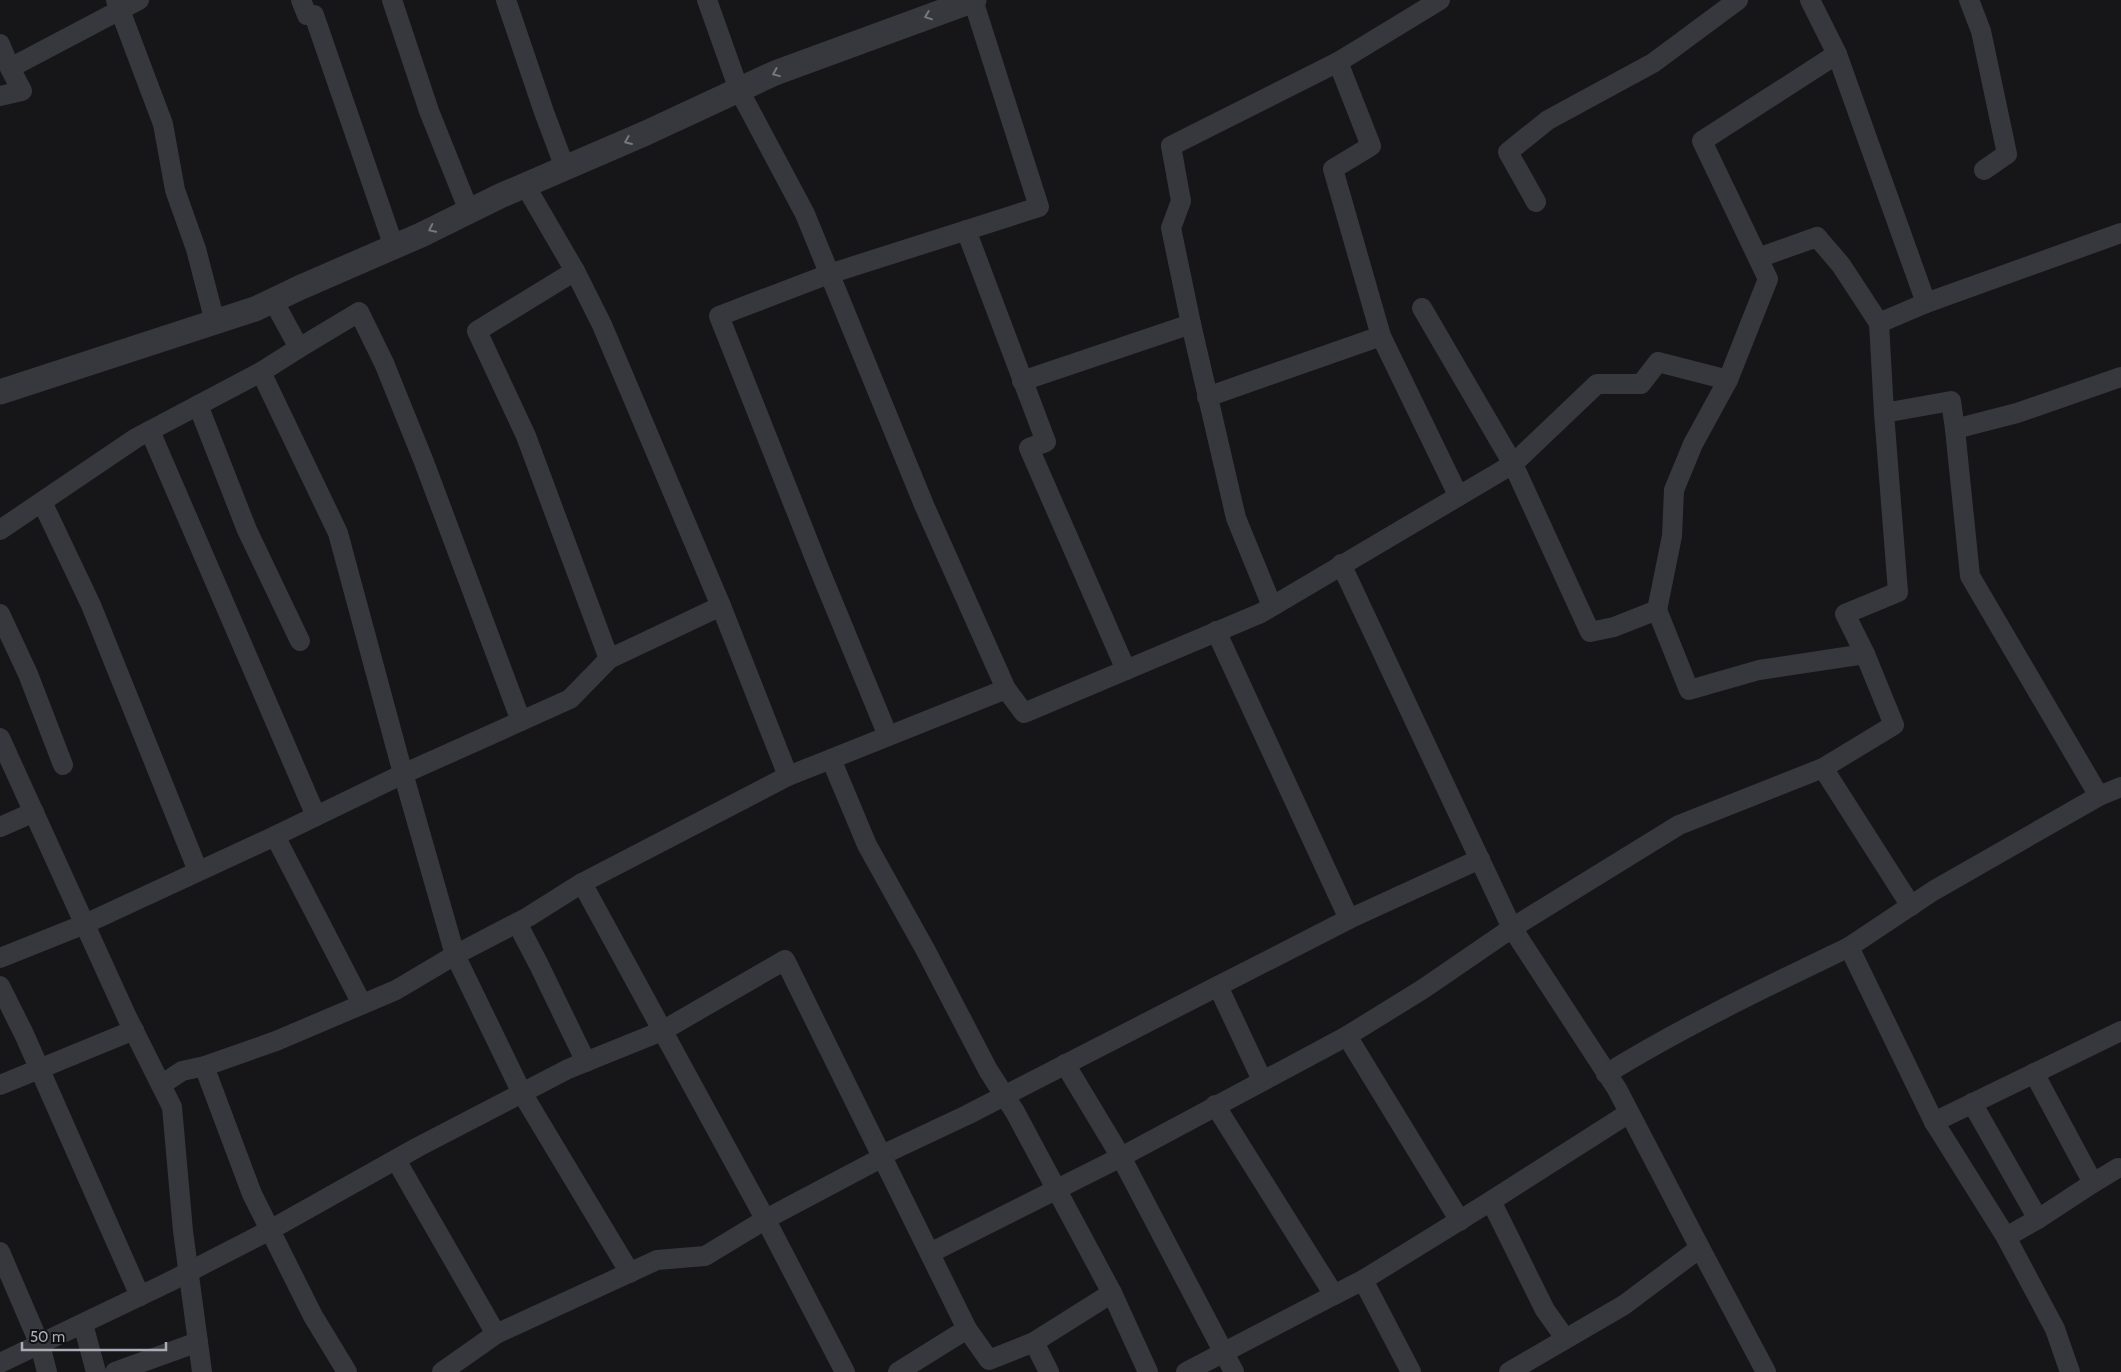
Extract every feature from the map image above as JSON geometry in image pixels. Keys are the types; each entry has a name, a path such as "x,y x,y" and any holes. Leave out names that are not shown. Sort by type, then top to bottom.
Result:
{"street":[{"path":"10,68 118,5 138,0"},
{"path":"301,0 307,14 314,14 394,247"},
{"path":"392,0 429,110 469,211"},
{"path":"506,0 565,168"},
{"path":"707,0 739,90 805,214 924,505 1006,689 1024,713 1216,632 1272,606 1513,464 1597,384 1640,384 1658,362 1728,380"},
{"path":"0,392 255,309 775,73 974,0 1039,207 829,274 719,316 816,562 888,736"},
{"path":"1272,606 1236,518 1191,324 1171,228 1181,201 1172,146 1338,62 1440,0"},
{"path":"1536,202 1508,152 1548,120 1653,63 1738,0"},
{"path":"1810,0 1837,54 1926,303"},
{"path":"1969,0 1981,31 2007,154 1984,170"},
{"path":"118,5 163,124 175,190 196,249 215,322"},
{"path":"0,44 22,91 0,96"},
{"path":"1837,54 1702,141 1768,279 1728,380 1693,444 1674,490 1672,536 1657,610 1689,690 1759,670 1865,654"},
{"path":"1338,62 1371,146 1333,168 1381,336 1458,495"},
{"path":"525,185 575,271 602,325 721,606 788,776"},
{"path":"966,230 1046,442 1029,448 1126,670"},
{"path":"1878,323 1926,303 2121,233"},
{"path":"930,1253 1121,1157 1347,1036 1423,989 1512,928 1679,825 1823,768 1894,725 1865,654 1846,614 1898,592 1878,323 1842,265 1816,237 1758,258"},
{"path":"575,271 477,331 526,436 609,659"},
{"path":"274,300 299,348"},
{"path":"1422,308 1513,464 1590,632 1614,628 1657,610"},
{"path":"0,530 150,431 261,372 358,312 384,363 424,462 521,721"},
{"path":"1022,381 1191,324"},
{"path":"1207,397 1381,336"},
{"path":"261,372 338,533 403,774 455,955 522,1093 630,1273"},
{"path":"1955,429 2017,413 2121,378"},
{"path":"1884,413 1951,402 1970,576 2100,796"},
{"path":"198,406 247,530 300,641"},
{"path":"150,431 316,816"},
{"path":"42,502 91,605 198,871"},
{"path":"1341,564 1512,928 1629,1113 1766,1372"},
{"path":"0,958 85,924 403,774 570,700 609,659 721,606"},
{"path":"0,614 28,674 63,765"},
{"path":"1216,632 1349,919"},
{"path":"161,1085 182,1071 205,1066 276,1040 396,990 455,955 517,923 582,883 788,776 1006,689"},
{"path":"0,738 134,1030 172,1107 188,1272 202,1372"},
{"path":"830,759 867,845 926,951 988,1070 1005,1095 1112,1293 1148,1372"},
{"path":"1823,768 1912,906"},
{"path":"1606,1074 1656,1043 1742,998 1849,948 1933,891 2100,796 2121,787"},
{"path":"0,827 34,812"},
{"path":"275,836 362,1004"},
{"path":"442,1372 496,1334 657,1260 704,1256 766,1219 882,1156 1349,919 1480,859"},
{"path":"582,883 766,1219 845,1372"},
{"path":"517,923 586,1062"},
{"path":"1849,948 1934,1122 2006,1236 2055,1329 2070,1372"},
{"path":"0,1363 140,1296 270,1230 522,1093 586,1062 662,1031 786,960 967,1329 989,1360 1034,1342 1112,1293"},
{"path":"0,986 40,1069 140,1296"},
{"path":"1218,986 1262,1080"},
{"path":"0,1085 134,1030"},
{"path":"1934,1122 2121,1031"},
{"path":"1347,1036 1460,1221"},
{"path":"1066,1064 1121,1157 1234,1372"},
{"path":"205,1066 252,1194 313,1316 347,1372"},
{"path":"2034,1073 2093,1183"},
{"path":"1972,1103 2038,1219"},
{"path":"1215,1105 1334,1295"},
{"path":"1186,1372 1363,1280 1460,1221 1629,1113"},
{"path":"396,1160 496,1334"},
{"path":"2006,1236 2038,1219 2093,1183 2120,1170"},
{"path":"1491,1201 1544,1310 1566,1338"},
{"path":"1510,1372 1624,1305 1700,1248"},
{"path":"0,1252 40,1344 47,1372"},
{"path":"1363,1280 1411,1372"},
{"path":"83,1324 96,1372"},
{"path":"898,1372 967,1329"},
{"path":"115,1372 198,1342"},
{"path":"1034,1342 1049,1372"}]}
